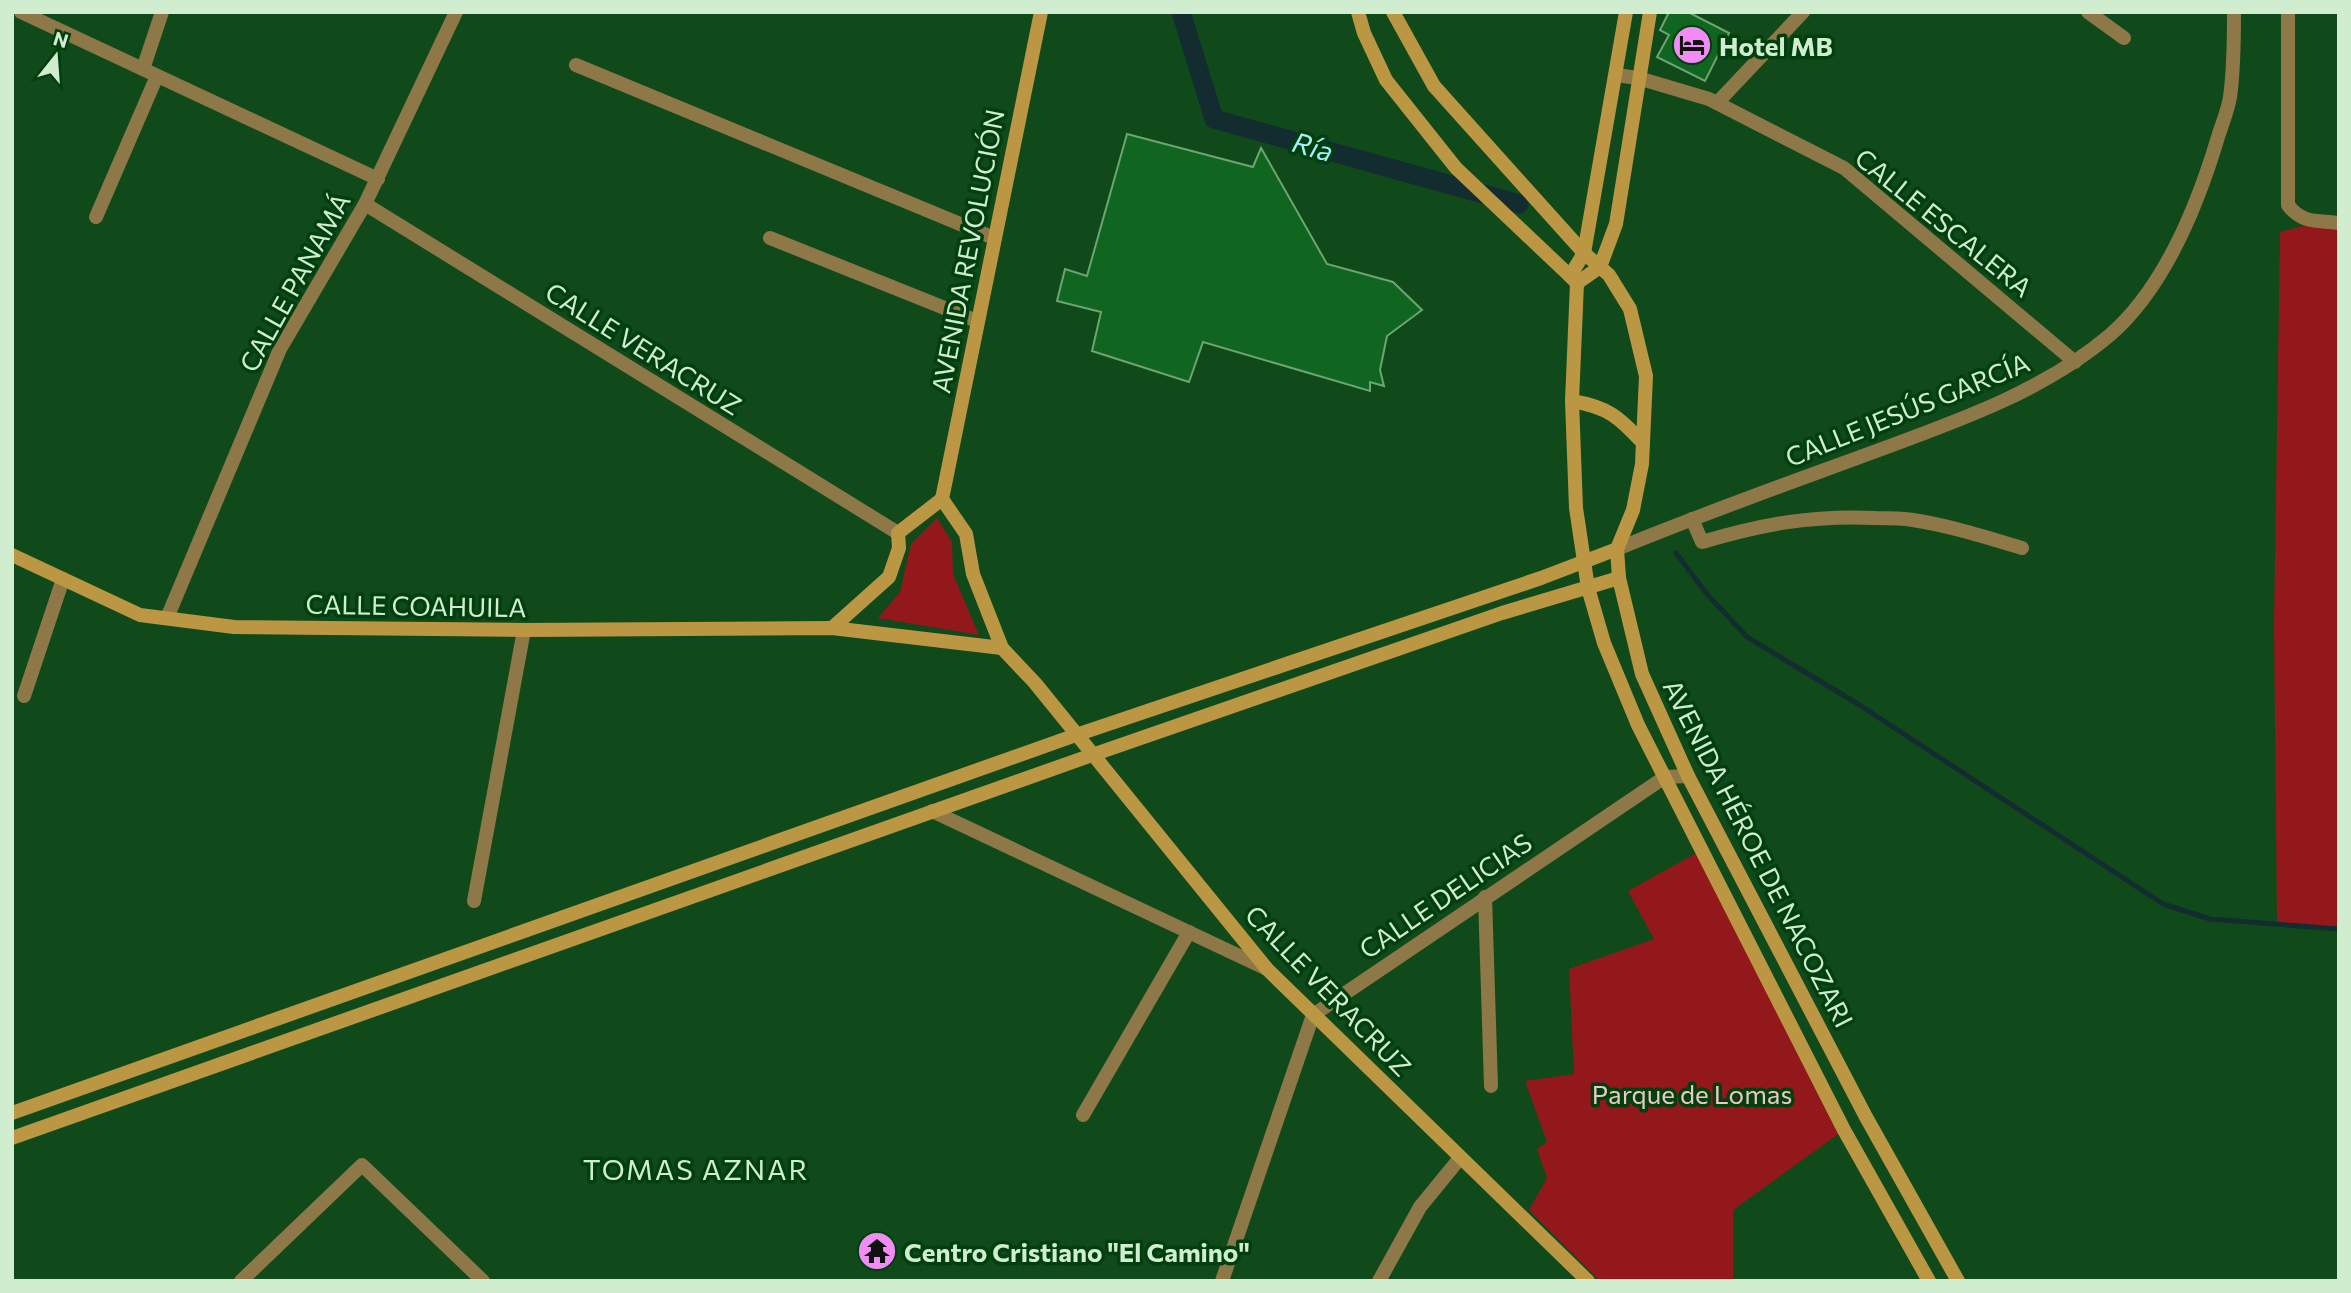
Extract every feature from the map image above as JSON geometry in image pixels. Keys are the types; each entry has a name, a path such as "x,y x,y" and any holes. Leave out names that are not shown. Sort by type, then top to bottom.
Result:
{"main road":[{"name":"AVENIDA REVOLUCIÓN","path":"942,499 1041,12"},
{"path":"1358,12 1364,33 1385,80 1417,120 1456,168 1573,279 1600,267 1616,224 1650,12"},
{"path":"1393,12 1434,86 1584,253"},
{"name":"AVENIDA HÉROE DE NACOZARI","path":"1626,12 1584,253 1573,279 1572,401 1576,508 1588,588 1604,643 1638,725 1864,1165 1929,1281"},
{"name":"AVENIDA HÉROE DE NACOZARI","path":"1584,253 1609,275 1630,309 1646,376 1643,464 1633,510 1617,548 1619,578 1642,674 1688,776 1887,1154 1958,1281"},
{"path":"1572,401 1596,405 1622,421 1643,443"},
{"path":"832,628 888,577 899,548 898,533 942,499 966,534 973,574 1002,648"},
{"path":"12,1113 1076,735 1586,561 1617,548"},
{"name":"CALLE COAHUILA","path":"12,555 140,615 234,627 524,630 832,628 1002,648"},
{"path":"12,1138 1092,755 1502,613 1619,578"},
{"name":"CALLE VERACRUZ","path":"1002,648 1035,683 1267,969 1588,1281"},
{"path":"1864,1165 1887,1154"}],"street":[{"path":"21,12 377,179"},
{"path":"96,217 150,72 162,12"},
{"name":"CALLE PANAMÁ","path":"167,618 279,349 365,204 456,12"},
{"path":"1717,103 1804,12"},
{"path":"2088,12 2124,38"},
{"name":"CALLE JESÚS GARCÍA","path":"1617,548 1936,429 2029,389 2075,362 2112,333 2150,290 2179,242 2210,164 2230,99 2234,12"},
{"path":"2288,12 2288,205 2295,215 2308,220 2339,223"},
{"path":"576,65 994,238"},
{"name":"CALLE ESCALERA","path":"1616,75 1638,78 1717,103 1844,168 2075,362"},
{"name":"CALLE VERACRUZ","path":"365,204 898,533"},
{"path":"769,238 977,321"},
{"path":"1692,519 1702,542 1754,527 1806,519 1861,517 1910,519 1968,531 2022,548"},
{"path":"23,695 63,579"},
{"path":"474,901 524,630"},
{"path":"1665,777 1688,776"},
{"name":"CALLE DELICIAS","path":"1313,1015 1665,777"},
{"path":"933,811 1267,969"},
{"path":"1485,897 1491,1086"},
{"path":"1083,1115 1189,932"},
{"path":"1222,1281 1313,1015"},
{"path":"1379,1281 1420,1207 1460,1157"},
{"path":"242,1281 362,1165 484,1281"}],"green space":[{"path":"2323,221 2339,223 2339,929 2277,924 2274,624 2280,232"},
{"path":"937,518 952,542 953,574 979,635 878,618 900,592 911,544"},
{"name":"Parque de Lomas","path":"1702,850 1844,1130 1733,1210 1733,1281 1600,1281 1529,1210 1547,1178 1537,1149 1547,1142 1525,1081 1574,1074 1569,969 1654,939 1628,891"}],"building":[{"path":"1669,12 1688,12 1729,33 1705,81 1657,57 1669,35 1660,30"},
{"path":"1127,134 1253,167 1261,148 1327,264 1393,282 1422,310 1387,336 1380,370 1384,386 1370,382 1370,391 1203,342 1189,382 1092,351 1101,312 1057,301 1065,269 1087,276"}],"waterway":[{"name":"Ría","path":"1181,12 1214,119 1519,204"},
{"path":"1676,553 1706,593 1747,637 1858,704 2163,904 2210,919 2339,929"}],"place":[{"name":"Hotel MB","path":"1692,45"},
{"name":"Centro Cristiano \"El Camino\"","path":"877,1251"}],"district":[{"name":"TOMAS AZNAR","path":"696,1169"}]}
